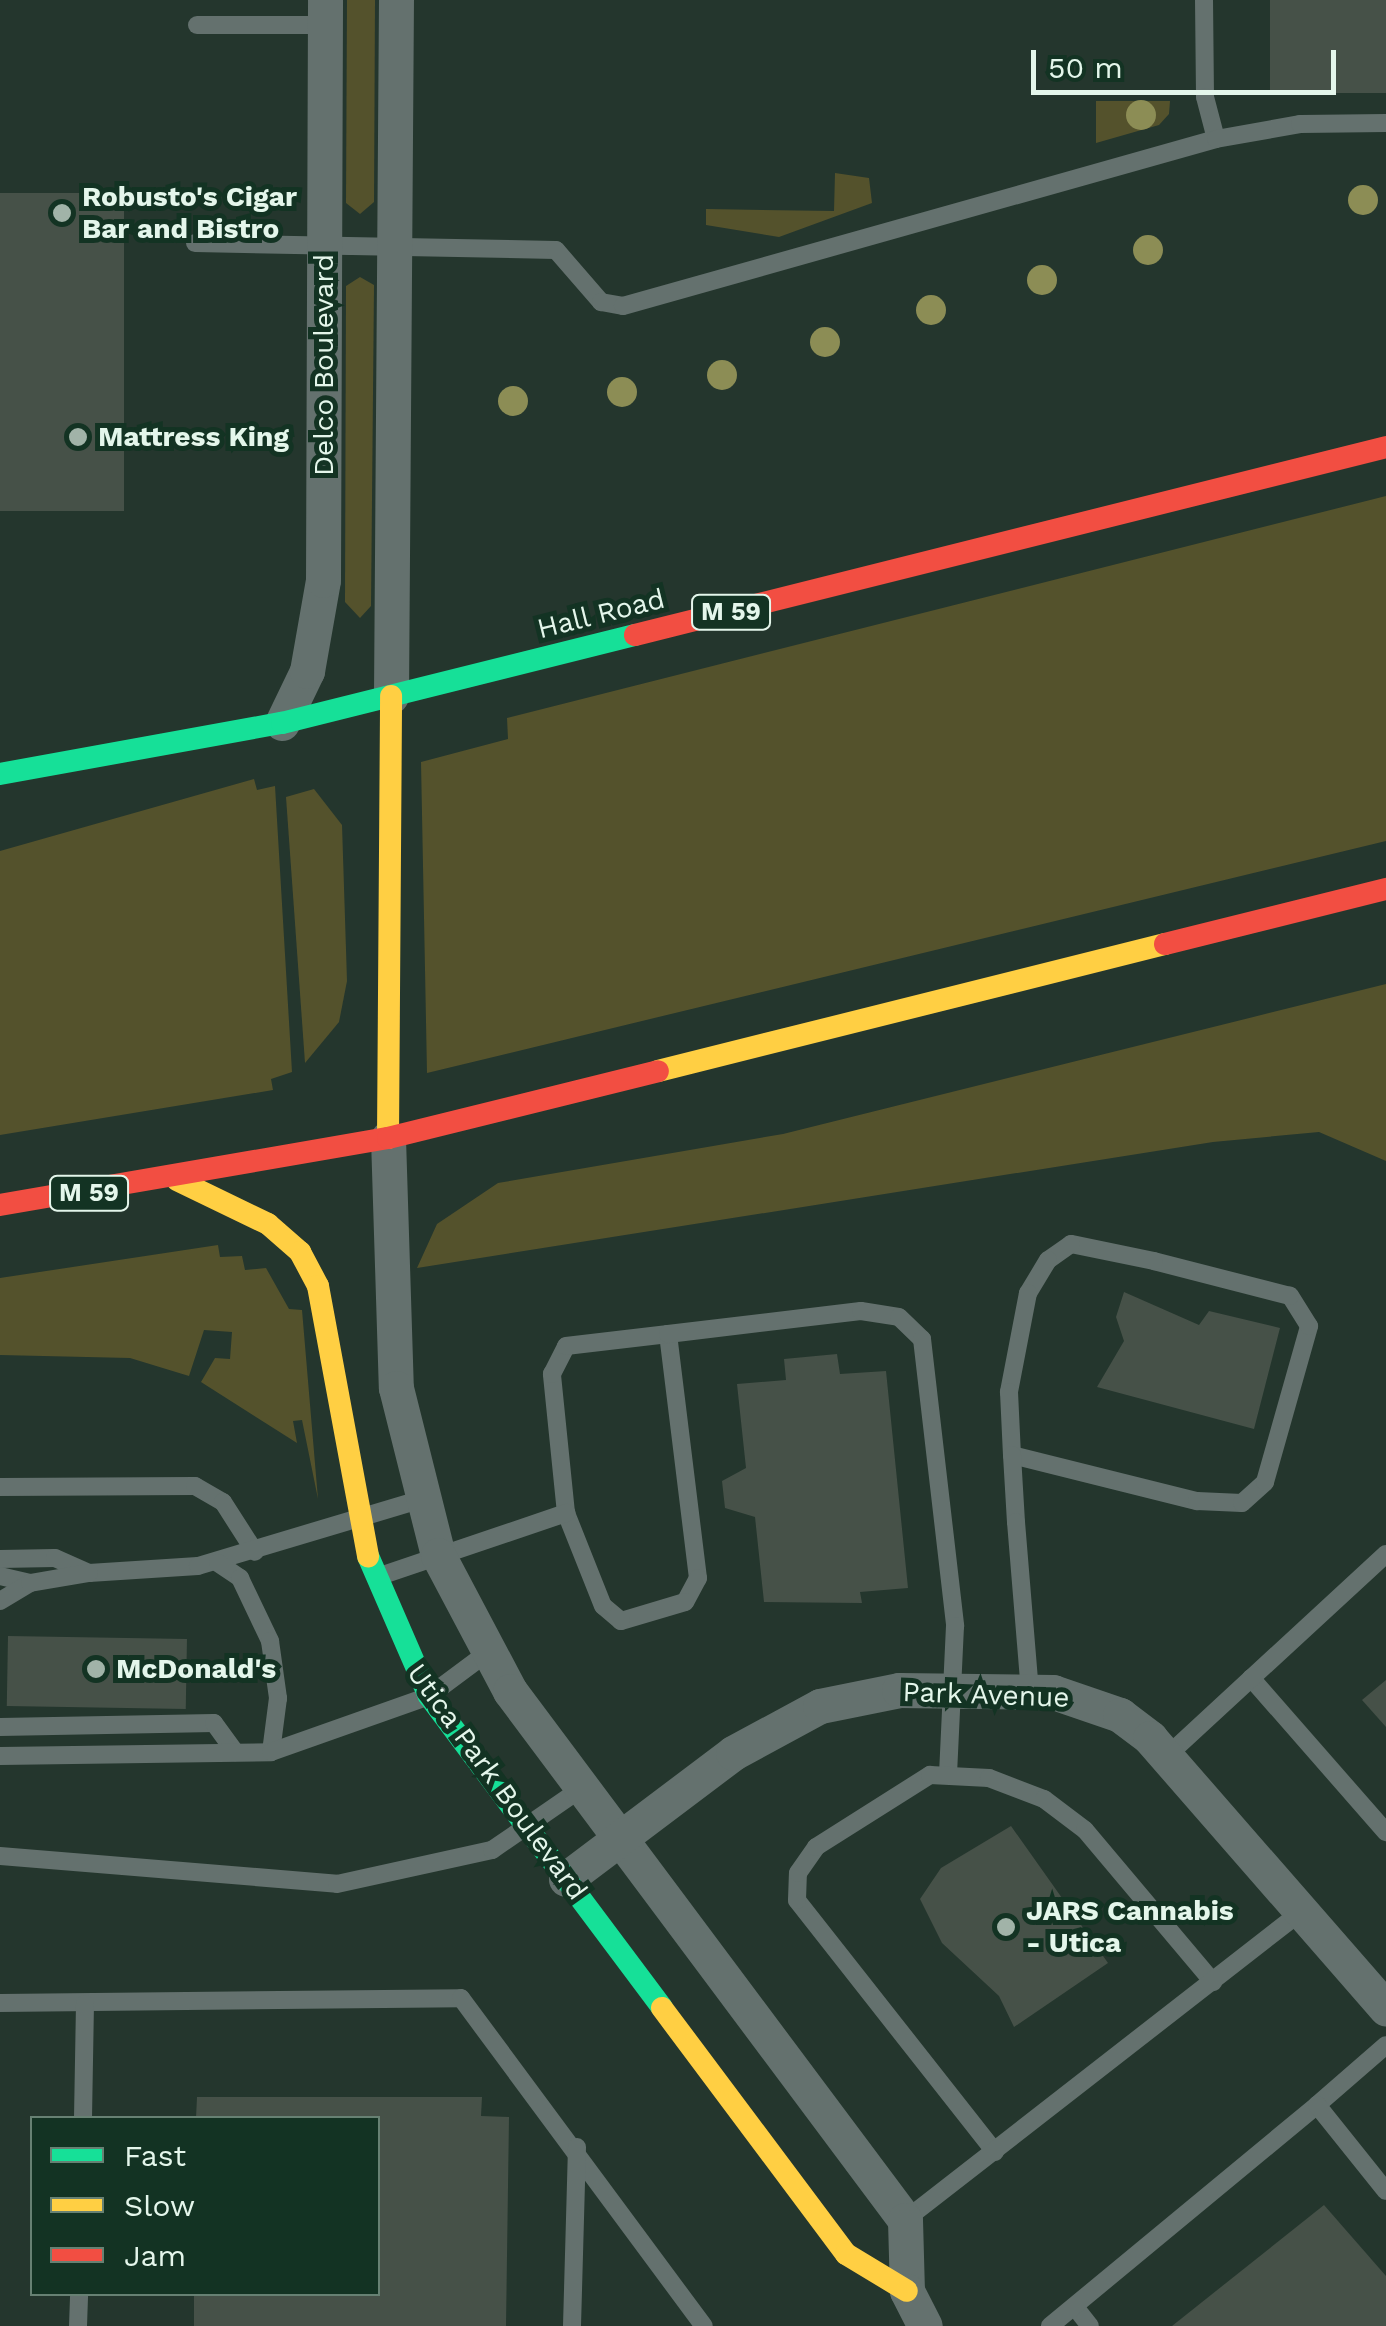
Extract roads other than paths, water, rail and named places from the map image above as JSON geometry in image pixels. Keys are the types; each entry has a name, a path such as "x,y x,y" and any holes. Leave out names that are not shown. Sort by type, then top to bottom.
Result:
{"main road":[{"name":"Hall Road","path":"0,774 282,723 1386,447"},
{"path":"388,1138 391,696"},
{"name":"M 59","path":"0,1205 177,1180 388,1138 1386,889"},
{"name":"Utica Park Boulevard","path":"177,1180 268,1224 300,1252 318,1286 356,1520 375,1577 428,1696 846,2254 908,2292"}],"street":[{"path":"391,696 396,0"},
{"name":"Delco Boulevard","path":"282,723 307,671 321,600 325,13"},
{"path":"388,1138 388,1296 420,1500 438,1555 487,1653 582,1788 906,2220 908,2292 925,2326"},
{"name":"Park Avenue","path":"566,1879 734,1754 820,1706 956,1689 1030,1691 1120,1715 1167,1756 1384,2002"}],"lane":[{"path":"1204,0 1206,97 1216,139"},
{"path":"196,25 325,13"},
{"path":"195,243 556,250 601,302 637,304 1216,139 1300,124 1386,124"},
{"path":"1012,1455 1198,1501 1242,1502 1265,1482 1309,1326 1290,1296 1072,1244 1048,1260 1028,1293 1009,1392 1012,1455 1030,1691"},
{"path":"668,1334 698,1578 685,1602 620,1621 602,1606 566,1514 553,1358 566,1346 861,1311 899,1318 922,1339 956,1689 948,1772"},
{"path":"0,1487 195,1486 223,1502 255,1552"},
{"path":"0,1600 30,1584 88,1573 218,1563 420,1500"},
{"path":"375,1577 566,1514"},
{"path":"1167,1756 1386,1554"},
{"path":"0,1558 55,1558 88,1573"},
{"path":"218,1563 240,1578 270,1641 278,1698 271,1752"},
{"path":"0,1576 30,1584"},
{"path":"0,1756 271,1752 428,1696 487,1653"},
{"path":"1251,1678 1386,1832"},
{"path":"0,1727 214,1723 235,1752"},
{"path":"995,2152 797,1900 798,1874 816,1847 893,1794 948,1772 1044,1799 1085,1830 1212,1982"},
{"path":"0,1856 90,1857 290,1886 451,1864 528,1831 582,1788"},
{"path":"906,2220 1302,1911"},
{"path":"0,2003 461,1998 577,2147 704,2326"},
{"path":"82,2116 85,2004"},
{"path":"1050,2326 1386,2045"},
{"path":"1317,2105 1386,2191"},
{"path":"572,2326 577,2147"},
{"path":"78,2326 79,2296"},
{"path":"1075,2308 1090,2326"}],"place":[{"name":"Robusto's Cigar Bar and Bistro","path":"62,213"},
{"name":"Mattress King","path":"78,437"},
{"name":"McDonald's","path":"96,1669"},
{"name":"JARS Cannabis - Utica","path":"1006,1927"}]}
